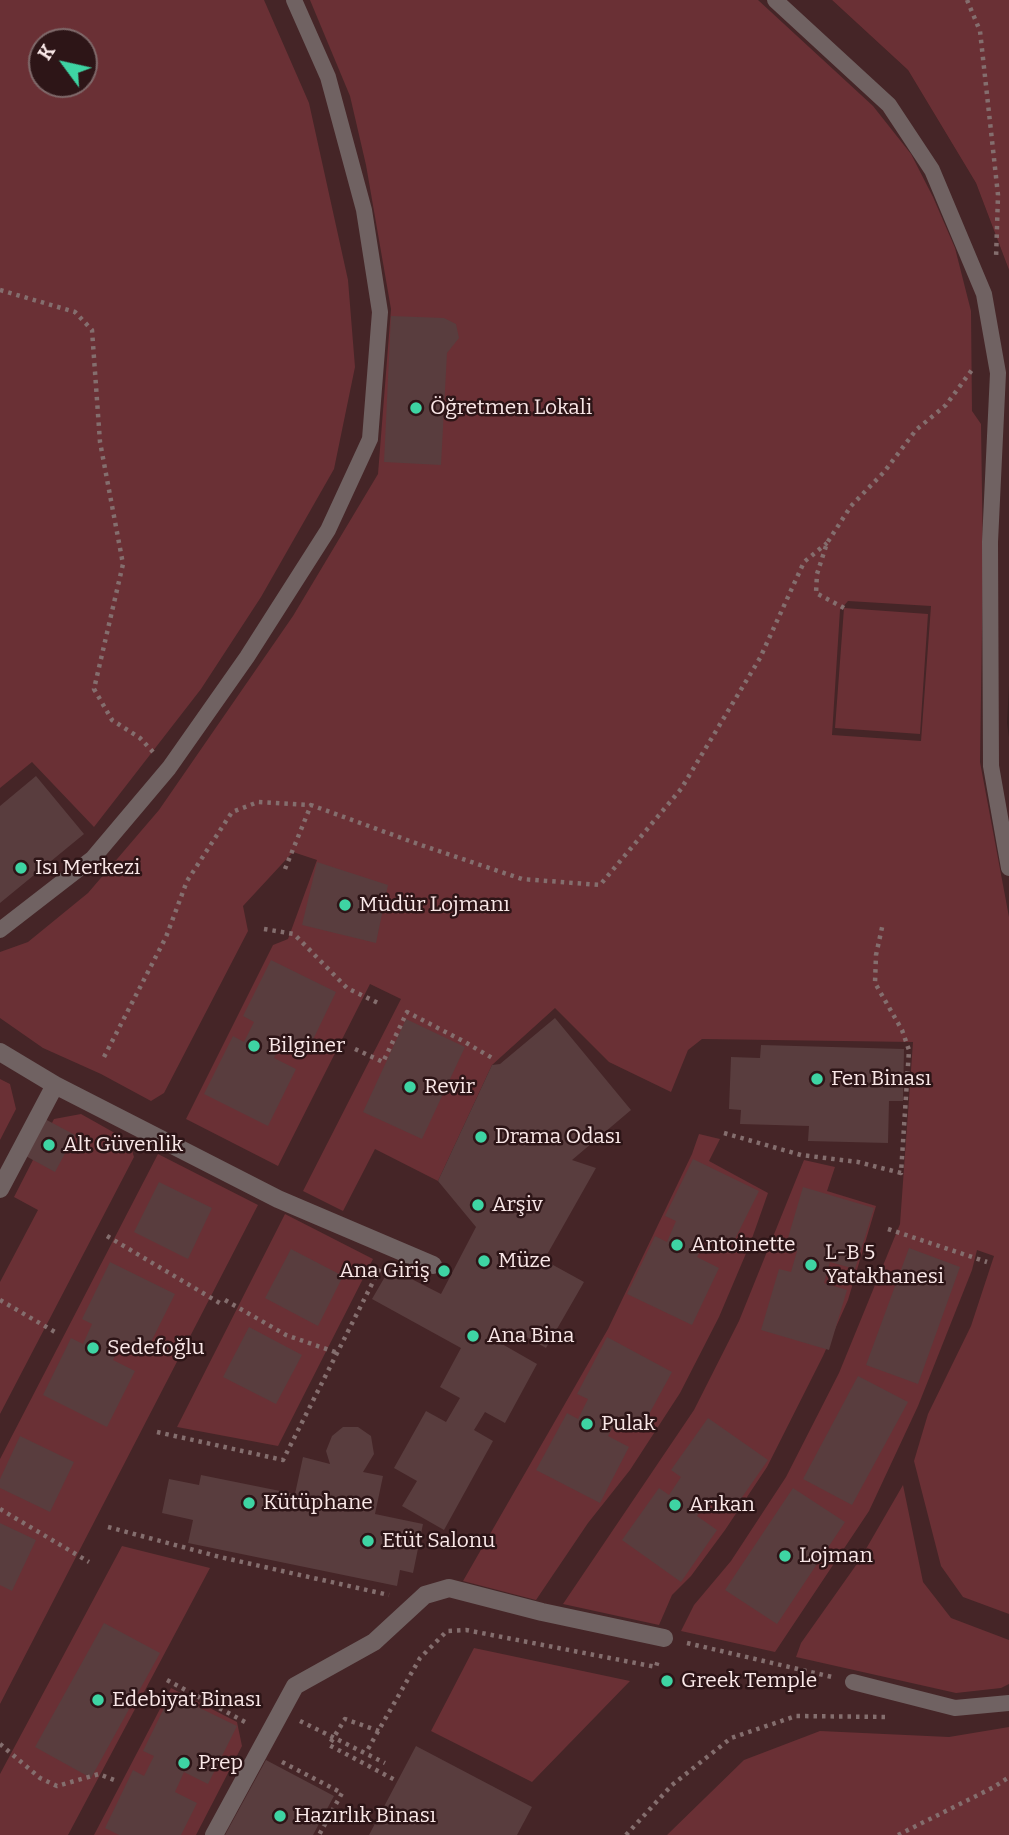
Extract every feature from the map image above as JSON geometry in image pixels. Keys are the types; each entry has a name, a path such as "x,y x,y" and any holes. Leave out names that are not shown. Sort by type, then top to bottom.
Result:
{"street":[{"path":"0,1052 55,1084 278,1199 433,1265"},
{"path":"0,1189 55,1084"},
{"path":"214,1835 295,1685 374,1642 425,1595 449,1588 542,1612 664,1638"}],"lane":[{"path":"0,930 93,858 169,768 247,657 328,530 370,439 380,312 364,210 328,77 294,0"},
{"path":"775,0 889,105 932,170 984,294 998,373 990,542 991,766 1009,868"},
{"path":"853,1682 955,1708 1009,1703"}],"path":[{"path":"967,0 980,31 996,182 996,261"},
{"path":"0,290 75,312 92,330 100,442 123,564 94,690 112,719 140,738 169,768"},
{"path":"844,608 816,593 817,574 827,543 851,506 884,472 916,430 946,405 993,341"},
{"path":"104,1057 166,937 187,881 232,812 258,802 310,805 522,879 600,885 681,789 760,658 804,562 827,543"},
{"path":"285,869 310,805"},
{"path":"724,1133 801,1155 858,1161 901,1173 909,1050 875,983 876,955 883,923"},
{"path":"264,929 294,933 347,988 378,1003"},
{"path":"355,1049 383,1062 407,1012 494,1059"},
{"path":"888,1229 987,1262"},
{"path":"107,1236 286,1335 338,1353"},
{"path":"157,1432 283,1460 391,1247"},
{"path":"0,1300 55,1332"},
{"path":"0,1509 89,1562"},
{"path":"108,1527 220,1557 395,1596"},
{"path":"368,1749 420,1658 447,1631 466,1630 656,1667 664,1638 853,1682"},
{"path":"167,1680 247,1723"},
{"path":"281,1711 385,1763"},
{"path":"626,1835 672,1785 731,1738 796,1716 894,1716"},
{"path":"379,1731 345,1719 329,1745 397,1781"},
{"path":"0,1744 40,1778 57,1786 99,1774 114,1780"},
{"path":"260,1750 342,1793 319,1835"},
{"path":"898,1835 1009,1777"}],"shaded area":[{"path":"0,0 832,0 908,70 976,183 1009,270 1009,1835 0,1835"},
{"path":"0,0 264,0 309,103 348,280 355,367 334,469 261,597 201,689 94,827 32,762 0,788"},
{"path":"310,0 758,0 873,106 911,154 933,197 955,248 971,311 972,411 981,424 983,562 980,762 1009,917 1009,1614 963,1597 941,1566 914,1461 928,1414 971,1326 994,1256 977,1250 972,1270 918,1406 869,1511 775,1652 681,1631 694,1605 731,1561 786,1477 839,1373 900,1224 913,1042 702,1039 688,1050 671,1092 609,1062 555,1008 492,1065 438,1181 375,1149 343,1211 303,1191 401,999 370,984 278,1166 186,1119 273,945 288,939 317,860 293,852 243,906 248,931 164,1093 151,1101 101,1074 43,1048 0,1018 0,952 28,942 88,893 159,810 293,616 378,474 391,309 366,165 350,96","holes":["848,601 931,606 921,741 832,735 840,610"]},
{"path":"832,0 1009,0 1009,270 976,183 908,70"},
{"path":"844,608 928,614 920,734 835,728"},
{"path":"0,1079 10,1084 16,1109 0,1140"},
{"path":"81,1114 129,1141 134,1157 0,1414 0,1282 38,1210 14,1197 54,1119"},
{"path":"699,1134 720,1139 709,1161 768,1193 719,1317 680,1393 630,1470 588,1523 536,1600 463,1581 608,1329 692,1154"},
{"path":"158,1154 258,1205 0,1704 0,1459"},
{"path":"804,1160 835,1167 827,1191 876,1206 848,1300 767,1467 691,1576 672,1595 659,1625 563,1604 694,1410 739,1321"},
{"path":"285,1214 373,1259 278,1446 177,1427"},
{"path":"903,1485 923,1582 951,1618 1009,1640 1009,1684 1001,1688 956,1693 796,1657 801,1643 859,1561"},
{"path":"122,1546 210,1568 68,1835 0,1835 0,1774"},
{"path":"474,1648 630,1681 532,1782 431,1731"},
{"name":"Prep","path":"171,1688 237,1722 242,1746 196,1835 94,1835"},
{"path":"1009,1727 1009,1835 667,1835 744,1760 820,1731 949,1737"}],"building":[{"name":"Öğretmen Lokali","path":"391,316 444,318 456,324 459,338 447,353 441,465 384,462"},
{"name":"Isı Merkezi","path":"36,776 84,834 0,903 0,806"},
{"name":"Müdür Lojmanı","path":"317,862 388,885 376,943 302,925"},
{"name":"Bilginer","path":"271,960 336,992 308,1050 284,1038 274,1058 296,1069 268,1126 204,1094 233,1036 244,1042 254,1022 243,1016"},
{"name":"Ana Bina","path":"555,1018 631,1110 572,1160 596,1168 544,1260 584,1282 546,1348 511,1328 502,1344 537,1364 505,1423 485,1412 474,1430 493,1441 444,1530 402,1506 417,1481 394,1468 426,1411 446,1422 460,1398 440,1387 461,1348 372,1299 390,1268 441,1294 476,1227 438,1181 492,1065 500,1064"},
{"name":"Revir","path":"406,1019 465,1047 422,1139 363,1112"},
{"name":"Fen Binası","path":"761,1045 904,1049 903,1101 889,1101 888,1143 808,1141 809,1126 740,1124 741,1110 729,1109 731,1057 760,1058"},
{"name":"Alt Güvenlik","path":"43,1118 75,1135 55,1172 22,1154"},
{"name":"Antoinette","path":"693,1159 759,1191 730,1249 707,1238 697,1257 719,1268 692,1325 627,1294 655,1236 667,1242 676,1221 665,1216"},
{"path":"159,1182 212,1208 188,1259 134,1232"},
{"name":"L-B 5 Yatakhanesi","path":"803,1187 874,1208 855,1269 830,1262 824,1283 847,1290 829,1350 761,1330 779,1269 791,1272 797,1251 785,1248"},
{"path":"909,1248 960,1267 918,1384 866,1365"},
{"path":"291,1249 343,1276 318,1326 265,1298"},
{"name":"Sedefoğlu","path":"110,1262 175,1294 146,1352 123,1340 113,1360 135,1371 107,1427 43,1395 71,1338 83,1344 92,1324 82,1319"},
{"path":"249,1327 302,1355 276,1404 223,1377"},
{"name":"Pulak","path":"607,1337 672,1372 641,1429 618,1417 608,1436 629,1447 600,1503 536,1470 567,1413 578,1419 588,1399 577,1394"},
{"name":"Lojman","path":"858,1376 908,1402 852,1505 803,1479"},
{"name":"Arıkan","path":"708,1418 768,1460 731,1513 709,1498 697,1516 717,1530 681,1582 622,1540 659,1488 669,1495 681,1477 671,1470"},
{"path":"343,1427 358,1427 371,1436 374,1454 363,1472 383,1476 375,1514 423,1524 413,1573 400,1570 397,1586 188,1543 193,1520 162,1513 169,1479 199,1485 201,1475 295,1494 303,1457 330,1464 326,1451 332,1436"},
{"path":"20,1436 74,1462 50,1512 0,1488 0,1479"},
{"name":"Lojman","path":"793,1488 845,1522 777,1624 725,1590"},
{"path":"0,1523 36,1540 12,1591 0,1585"},
{"name":"Edebiyat Binası","path":"104,1623 160,1653 91,1778 35,1747"},
{"name":"Prep","path":"171,1694 237,1726 208,1784 184,1772 175,1792 197,1803 181,1835 119,1835 105,1828 133,1770 144,1776 154,1756 143,1751"},
{"path":"416,1746 532,1807 517,1835 369,1835"},
{"name":"Hazırlık Binası","path":"266,1760 334,1796 313,1835 225,1835"}],"place":[{"name":"Öğretmen Lokali","path":"416,408"},
{"name":"Isı Merkezi","path":"21,868"},
{"name":"Müdür Lojmanı","path":"345,905"},
{"name":"Bilginer","path":"254,1046"},
{"name":"Fen Binası","path":"817,1079"},
{"name":"Revir","path":"410,1087"},
{"name":"Drama Odası","path":"481,1137"},
{"name":"Alt Güvenlik","path":"49,1145"},
{"name":"Arşiv","path":"478,1205"},
{"name":"Antoinette","path":"677,1245"},
{"name":"Müze","path":"484,1261"},
{"name":"L-B 5 Yatakhanesi","path":"811,1265"},
{"name":"Ana Giriş","path":"444,1271"},
{"name":"Ana Bina","path":"473,1336"},
{"name":"Sedefoğlu","path":"93,1348"},
{"name":"Pulak","path":"587,1424"},
{"name":"Kütüphane","path":"249,1503"},
{"name":"Arıkan","path":"675,1505"},
{"name":"Etüt Salonu","path":"368,1541"},
{"name":"Lojman","path":"785,1556"},
{"name":"Greek Temple","path":"667,1681"},
{"name":"Edebiyat Binası","path":"98,1700"},
{"name":"Prep","path":"184,1763"},
{"name":"Hazırlık Binası","path":"280,1816"}]}
